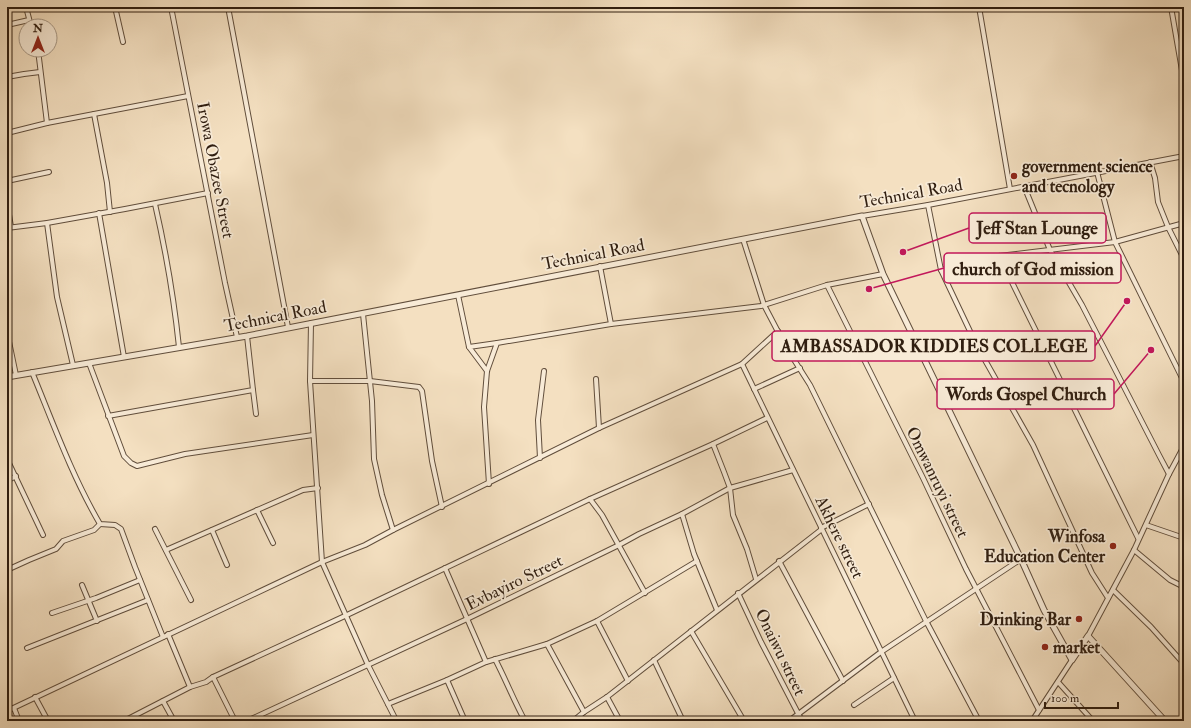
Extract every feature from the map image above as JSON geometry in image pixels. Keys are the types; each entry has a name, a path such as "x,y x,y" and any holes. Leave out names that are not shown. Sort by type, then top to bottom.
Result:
{"street":[{"path":"26,7 29,18"},
{"path":"115,7 123,42"},
{"name":"Irowa Obazee Street","path":"171,7 237,337"},
{"path":"228,7 288,327"},
{"path":"979,7 1010,189"},
{"path":"1171,7 1184,82"},
{"path":"7,25 18,23"},
{"path":"39,58 47,123"},
{"path":"7,77 40,72"},
{"path":"7,133 47,123 188,96"},
{"path":"94,114 107,183 110,212"},
{"name":"Technical Road","path":"7,377 247,336 600,266 862,216 928,206 1024,186 1184,156"},
{"path":"1150,162 1155,178 1158,202 1168,227 1184,259"},
{"path":"7,181 49,172"},
{"path":"1097,172 1115,242 1184,382"},
{"path":"1024,186 1050,250 1082,305 1169,474"},
{"path":"7,202 9,227 110,212 208,193"},
{"path":"155,204 168,264 176,314 179,347"},
{"path":"928,206 941,270 977,346 1033,445 1092,573 1108,598"},
{"path":"99,213 124,357"},
{"path":"862,216 883,274 1021,559 1044,610 1072,660"},
{"path":"47,222 57,297 74,365"},
{"path":"941,270 999,256 1115,242 1184,223"},
{"path":"743,239 764,306 810,385 926,621 979,721"},
{"path":"999,256 1138,538"},
{"path":"600,266 610,324"},
{"path":"469,347 610,324 764,306 827,285 883,274"},
{"name":"Omwanruyi street","path":"827,285 916,464 966,569 1039,710"},
{"path":"458,295 469,347 487,371"},
{"path":"363,314 372,401 374,459 382,495 393,530"},
{"path":"311,323 310,381 322,562 368,665 396,721"},
{"path":"7,711 322,562 365,546 393,530 489,484 599,428 742,364 778,331"},
{"path":"7,332 16,375"},
{"path":"247,336 256,414"},
{"path":"489,484 484,407 487,371 497,343"},
{"path":"89,363 124,456 131,463 137,466 185,454 313,435"},
{"name":"Akhere street","path":"742,364 915,721"},
{"path":"754,389 800,368"},
{"path":"540,458 538,420 544,371"},
{"path":"32,372 65,454 100,524"},
{"path":"596,379 599,428"},
{"path":"310,381 370,381 418,387 422,392 432,461 442,507"},
{"path":"108,416 253,390"},
{"path":"124,721 190,687 206,682 213,676 346,615 590,499 767,418"},
{"path":"713,444 730,488 733,515 747,549 756,579"},
{"path":"1032,721 1088,636 1134,550 1138,538 1146,525 1169,474 1184,446"},
{"path":"7,458 43,535"},
{"name":"Evbayiro Street","path":"247,721 467,619 682,514 730,488 793,470"},
{"path":"7,481 16,476"},
{"path":"166,550 303,490 318,488"},
{"path":"590,499 602,515 645,593"},
{"path":"573,721 584,712 607,698 691,630 822,528 869,504"},
{"path":"257,510 273,543"},
{"path":"682,514 697,561 717,610"},
{"path":"7,570 56,549 63,541 94,530 100,524 115,525 121,529 163,637"},
{"path":"1146,525 1184,538"},
{"path":"156,529 191,600"},
{"path":"212,530 227,565"},
{"path":"1134,550 1170,580 1184,587"},
{"path":"789,721 881,652 1021,559"},
{"path":"388,704 486,662 547,644 597,622 697,561"},
{"path":"779,561 843,681"},
{"path":"445,568 486,662"},
{"path":"52,613 140,580"},
{"path":"82,585 97,621"},
{"path":"1113,590 1151,627 1184,664"},
{"name":"Onaiwu street","path":"738,593 802,721"},
{"path":"27,648 148,600"},
{"path":"597,622 628,681"},
{"path":"691,630 744,721"},
{"path":"168,634 190,687"},
{"path":"1088,636 1165,721"},
{"path":"547,644 584,712"},
{"path":"495,659 525,721"},
{"path":"654,660 683,721"},
{"path":"213,676 235,721"},
{"path":"854,705 894,678"},
{"path":"446,680 465,721"},
{"path":"1058,682 1093,721"},
{"path":"35,697 48,721"},
{"path":"607,698 620,721"},
{"path":"163,701 174,721"},
{"path":"14,708 19,721"}],"place":[{"name":"government science and tecnology","path":"1014,176"},
{"name":"Jeff Stan Lounge","path":"903,252"},
{"name":"church of God mission","path":"869,289"},
{"name":"AMBASSADOR KIDDIES COLLEGE","path":"1127,301"},
{"name":"Words Gospel Church","path":"1151,350"},
{"name":"Winfosa Education Center","path":"1113,546"},
{"name":"Drinking Bar","path":"1079,619"},
{"name":"market","path":"1045,647"}]}
